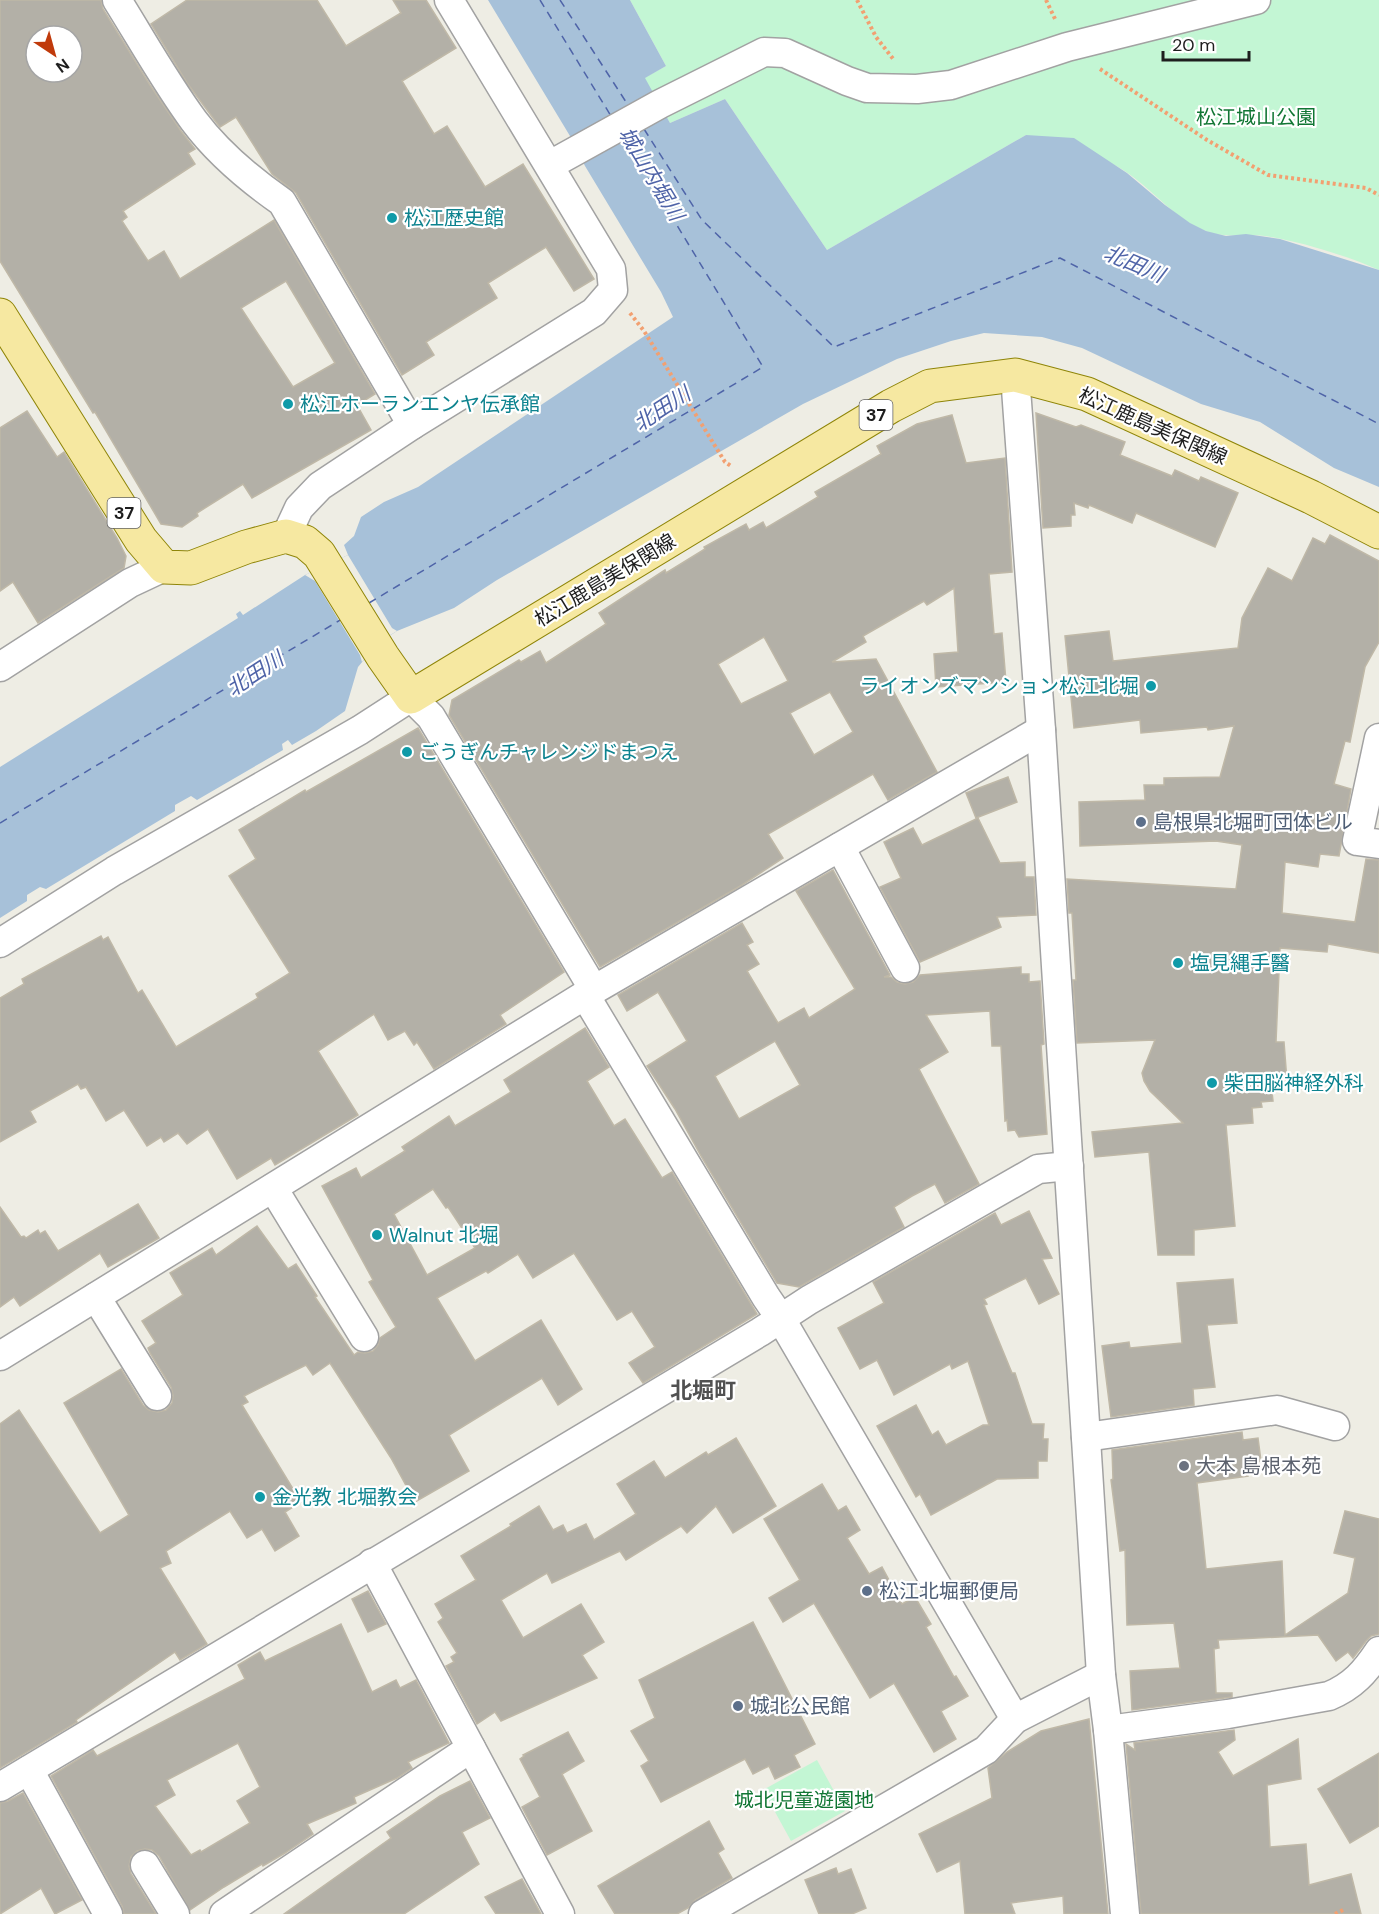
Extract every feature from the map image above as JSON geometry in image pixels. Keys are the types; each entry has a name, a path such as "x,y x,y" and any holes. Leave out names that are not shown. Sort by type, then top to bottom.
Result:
{"main road":[{"name":"37","path":"0,315 141,540 164,567"},
{"name":"松江鹿島美保関線","path":"411,697 891,406 930,386 1015,375 1088,394 1311,497 1379,532"},
{"path":"164,567 191,568 246,547 286,536 305,542 319,554 383,657 411,697"}],"street":[{"path":"117,0 194,121 219,150 251,180 282,202 412,425"},
{"path":"286,536 299,508 320,486 412,425 594,312 614,290 611,269 449,0"},
{"path":"550,165 660,104 764,52 785,53 867,88 917,89 951,85 1067,47 1256,0"},
{"path":"1015,375 1041,730 1101,1675 1125,1914"},
{"path":"0,667 130,583 164,567"},
{"path":"0,943 114,871 350,736 411,697 431,717 766,1297 1014,1719"},
{"path":"0,1356 590,992 1041,730"},
{"path":"1379,738 1357,841 1379,844"},
{"path":"840,847 905,968"},
{"path":"0,1787 810,1300 1038,1169 1069,1166"},
{"path":"273,1188 364,1337"},
{"path":"96,1298 157,1396"},
{"path":"1086,1437 1277,1410 1335,1426"},
{"path":"372,1563 560,1914"},
{"path":"1108,1730 1228,1714 1329,1696 1355,1681 1379,1651"},
{"path":"704,1914 986,1750 1014,1719 1101,1675"},
{"path":"224,1914 471,1748"},
{"path":"29,1770 108,1914"},
{"path":"145,1865 175,1914"}],"path":[{"path":"857,0 876,37 917,89"},
{"path":"1067,47 1207,140 1268,175 1366,188 1379,195"},
{"path":"644,331 725,462"},
{"path":"1335,1914 1345,1909"}],"green space":[{"name":"松江城山公園","path":"630,0 1379,0 1379,270 1338,254 1292,241 1257,235 1220,235 1206,231 1185,220 1139,181 1117,166 1079,150 1026,135 827,250 725,99 670,123 644,78 666,66"},
{"name":"城北児童遊園地","path":"817,1760 845,1811 791,1841 763,1790"}],"water":[{"path":"488,0 630,0 666,66 645,78 670,123 725,99 827,250 1026,135 1074,138 1127,173 1190,223 1206,231 1226,236 1246,234 1280,239 1379,270 1379,487 1334,468 1260,422 1201,404 1082,348 1042,337 984,333 951,341 897,359 803,404 497,580 454,608 397,631 378,643 358,667 345,711 292,745 288,740 282,744 283,750 197,800 191,796 175,805 175,811 46,889 40,887 27,895 27,901 0,918 0,767 238,618 236,614 240,611 243,615 305,575 348,555 344,545 354,536 361,517 384,502 418,487 673,317 661,292 585,166 570,136"}],"pier":[{"path":"348,555 392,628 397,631 377,643 362,662 315,581 305,575"}],"building":[{"path":"0,0 101,0 103,9 150,85 195,149 188,153 195,164 123,211 127,217 122,221 148,261 164,251 180,279 274,220 375,394 357,405 371,430 252,498 243,484 197,513 198,516 182,527 161,524 95,412 93,413 0,261","holes":["286,281 335,363 293,387 241,308"]},
{"name":"松江歴史館","path":"187,0 317,0 346,46 401,13 393,0 426,0 456,48 402,81 434,134 447,126 485,187 523,164 594,279 574,291 546,247 488,283 497,298 426,342 434,355 402,375 296,193 272,174 236,117 220,127 187,83 151,24"},
{"path":"27,411 57,457 64,452 126,556 124,568 38,623 13,582 0,591 0,428"},
{"path":"1036,413 1076,427 1081,425 1125,442 1120,455 1172,476 1175,470 1199,481 1201,477 1238,493 1215,547 1136,513 1132,523 1089,505 1088,508 1074,503 1075,515 1071,515 1071,526 1043,528"},
{"path":"952,415 966,463 1005,458 1012,572 989,574 994,634 1002,633 1006,682 936,687 934,654 958,652 954,588 927,605 924,601 863,636 866,642 832,662 876,659 937,772 888,800 873,774 768,834 783,858 742,885 600,967 449,715 452,700 519,660 521,662 540,651 546,663 606,624 599,613 665,570 666,573 705,549 704,547 746,524 749,530 763,522 766,528 818,497 815,492 881,454 877,446 917,424","holes":["764,637 788,681 741,704 718,664","830,692 853,732 814,755 790,713"]},
{"path":"1330,535 1379,561 1379,642 1365,667 1350,742 1345,741 1334,784 1351,789 1339,856 1320,854 1318,867 1285,862 1282,913 1355,922 1366,859 1379,860 1379,953 1328,944 1327,952 1280,948 1276,1042 1284,1042 1287,1081 1279,1081 1280,1091 1272,1092 1273,1101 1261,1102 1262,1107 1252,1108 1253,1123 1226,1125 1235,1226 1194,1230 1194,1255 1158,1255 1149,1152 1095,1157 1092,1132 1183,1123 1150,1091 1144,1081 1142,1073 1155,1040 1077,1043 1072,913 1069,913 1067,879 1236,889 1242,845 1216,841 1080,846 1079,802 1145,800 1144,785 1164,785 1164,778 1220,777 1234,726 1208,730 1207,727 1141,733 1140,720 1074,728 1065,636 1109,631 1113,661 1238,648 1242,618 1268,568 1292,581 1313,538 1325,544"},
{"path":"418,728 564,972 500,1015 506,1024 434,1069 417,1042 414,1045 405,1031 388,1040 374,1014 318,1051 358,1115 275,1165 271,1158 237,1179 208,1129 187,1144 178,1133 164,1142 161,1137 147,1146 124,1110 106,1121 86,1087 81,1089 78,1084 30,1111 36,1122 0,1142 0,998 24,984 22,979 101,936 103,940 108,937 138,993 142,990 176,1047 258,998 256,994 290,973 229,876 256,859 239,830 305,790 306,792"},
{"path":"1008,777 1017,802 976,818 966,793"},
{"path":"978,818 1000,863 1025,862 1025,877 1034,877 1036,915 997,917 1001,927 920,962 880,887 901,878 884,842 913,828 922,845"},
{"path":"833,870 890,975 884,977 891,977 897,982 905,984 913,982 920,975 1021,967 1021,974 1029,974 1029,982 1040,981 1044,1044 1041,1045 1047,1134 1019,1137 1015,1130 1008,1131 1007,1120 1005,1121 1001,1046 992,1046 990,1011 926,1015 948,1052 919,1069 979,1184 945,1203 935,1184 912,1196 894,1207 904,1227 799,1287 777,1283 675,1109 647,1066 687,1041 658,992 627,1011 618,995 742,923 753,942 747,945 759,964 747,971 778,1023 804,1008 809,1018 855,989 796,891","holes":["775,1041 800,1085 739,1119 715,1076"]},
{"path":"585,1028 609,1067 587,1081 614,1126 625,1119 662,1178 672,1172 757,1314 643,1383 629,1363 655,1347 632,1311 617,1320 574,1253 533,1278 518,1254 488,1273 486,1271 437,1298 475,1361 541,1320 582,1389 558,1405 542,1378 449,1435 469,1471 415,1502 391,1458 330,1363 313,1375 306,1365 244,1396 248,1402 242,1405 301,1502 285,1512 299,1536 275,1551 262,1529 247,1538 230,1511 166,1551 171,1563 160,1568 207,1644 180,1660 175,1652 76,1720 77,1722 0,1768 0,1424 19,1410 100,1533 129,1515 64,1403 121,1369 143,1405 149,1410 158,1412 166,1410 172,1403 171,1387 150,1353 148,1348 156,1343 142,1321 183,1295 170,1273 212,1248 216,1255 257,1226 288,1269 296,1264 354,1355 358,1352 373,1351 380,1338 396,1327 369,1282 373,1280 322,1186 356,1168 361,1178 405,1151 402,1147 449,1116 455,1126 511,1092 504,1080","holes":["433,1189 446,1208 448,1207 475,1248 427,1275 394,1214"]},
{"path":"138,1204 159,1238 108,1267 100,1253 20,1306 14,1297 0,1307 0,1207 21,1237 26,1238 38,1230 40,1234 45,1231 58,1251"},
{"path":"1029,1211 1052,1258 1042,1259 1059,1294 1039,1304 1026,1278 984,1299 987,1304 984,1305 1012,1373 1015,1373 1032,1424 1044,1424 1043,1439 1048,1439 1047,1461 1038,1461 1038,1478 997,1479 931,1515 920,1494 916,1497 877,1426 916,1405 932,1435 938,1431 946,1445 983,1425 989,1425 968,1361 952,1369 950,1364 894,1395 877,1360 860,1369 838,1328 884,1303 873,1282 995,1213 1001,1225"},
{"path":"1233,1279 1237,1323 1207,1325 1215,1387 1193,1389 1194,1405 1111,1417 1102,1346 1129,1342 1130,1348 1182,1343 1177,1283"},
{"path":"1242,1432 1243,1440 1258,1438 1261,1461 1246,1463 1248,1476 1197,1483 1206,1569 1282,1561 1285,1635 1348,1593 1355,1558 1334,1553 1345,1511 1379,1519 1379,1634 1371,1636 1353,1658 1348,1652 1336,1661 1318,1635 1218,1640 1219,1648 1214,1649 1216,1693 1232,1693 1232,1697 1132,1710 1130,1671 1180,1668 1174,1623 1127,1625 1125,1550 1120,1551 1111,1480 1113,1479 1112,1450"},
{"path":"736,1438 776,1506 733,1533 716,1506 687,1533 681,1526 626,1560 620,1551 552,1583 547,1573 501,1600 523,1638 581,1604 604,1642 582,1655 597,1678 501,1721 495,1712 477,1724 446,1666 454,1662 451,1657 457,1653 438,1622 443,1618 435,1604 476,1580 461,1556 539,1506 553,1530 563,1525 567,1533 586,1524 594,1540 636,1514 617,1484 654,1461 665,1478 706,1452 708,1455"},
{"path":"822,1484 838,1511 846,1506 860,1530 847,1538 869,1574 882,1567 902,1604 915,1597 931,1624 926,1627 954,1677 956,1676 968,1696 941,1711 956,1739 934,1752 894,1683 870,1698 814,1603 783,1622 769,1598 800,1580 764,1519"},
{"path":"368,1591 386,1624 368,1632 352,1599"},
{"name":"城北公民館","path":"753,1622 815,1744 794,1755 800,1767 775,1779 769,1766 753,1774 745,1759 661,1802 641,1766 649,1761 631,1731 655,1718 639,1680"},
{"path":"341,1624 372,1692 396,1680 400,1688 416,1680 449,1743 408,1762 412,1768 397,1778 354,1797 356,1803 307,1824 313,1834 190,1910 159,1856 152,1850 137,1851 131,1857 129,1866 131,1874 156,1914 124,1914 122,1906 51,1776 93,1750 97,1756 245,1679 238,1665 260,1652 265,1661","holes":["238,1743 260,1787 237,1801 250,1823 201,1852 200,1850 191,1855 155,1806 175,1795 167,1780"]},
{"path":"1089,1719 1108,1914 1064,1914 1063,1896 1011,1903 1015,1914 965,1914 960,1861 937,1872 919,1834 992,1798 988,1768 1007,1752 1041,1731"},
{"path":"1234,1730 1235,1740 1218,1752 1233,1776 1298,1739 1301,1779 1267,1785 1270,1847 1306,1844 1309,1885 1351,1874 1361,1914 1141,1914 1126,1744 1135,1750 1134,1743"},
{"path":"568,1732 584,1761 562,1774 592,1831 547,1855 522,1807 540,1797 520,1759 523,1755"},
{"path":"1379,1753 1379,1826 1350,1843 1318,1789"},
{"path":"470,1781 490,1818 462,1832 479,1864 404,1914 284,1914 391,1838 387,1832 440,1796"},
{"path":"23,1793 82,1900 55,1914 41,1888 0,1914 0,1803"},
{"path":"709,1821 724,1849 718,1853 732,1878 695,1900 688,1908 677,1914 615,1914 598,1886"},
{"path":"836,1868 838,1874 851,1869 866,1908 852,1914 819,1914 805,1880"},
{"path":"522,1879 541,1914 496,1914 485,1897"}],"ferry route":[{"path":"540,0 611,116"},
{"path":"560,0 628,105"},
{"path":"644,129 702,220 834,347 1060,258 1379,424"},
{"path":"369,603 763,367 624,138"},
{"path":"0,823 342,619"}],"place":[{"name":"松江歴史館","path":"392,218"},
{"name":"松江ホーランエンヤ伝承館","path":"288,404"},
{"name":"ライオンズマンション松江北堀","path":"1151,686"},
{"name":"ごうぎんチャレンジドまつえ","path":"407,752"},
{"name":"島根県北堀町団体ビル","path":"1141,822"},
{"name":"塩見縄手醫","path":"1178,963"},
{"name":"柴田脳神経外科","path":"1212,1083"},
{"name":"Walnut 北堀","path":"377,1235"},
{"name":"大本 島根本苑","path":"1184,1466"},
{"name":"金光教 北堀教会","path":"260,1497"},
{"name":"松江北堀郵便局","path":"867,1591"},
{"name":"城北公民館","path":"738,1706"}],"district":[{"name":"北堀町","path":"703,1390"}],"water label":[{"name":"城山内堀川","path":"651,174"},
{"name":"北田川","path":"1134,264"},
{"name":"北田川","path":"662,409"},
{"name":"北田川","path":"255,674"}]}
